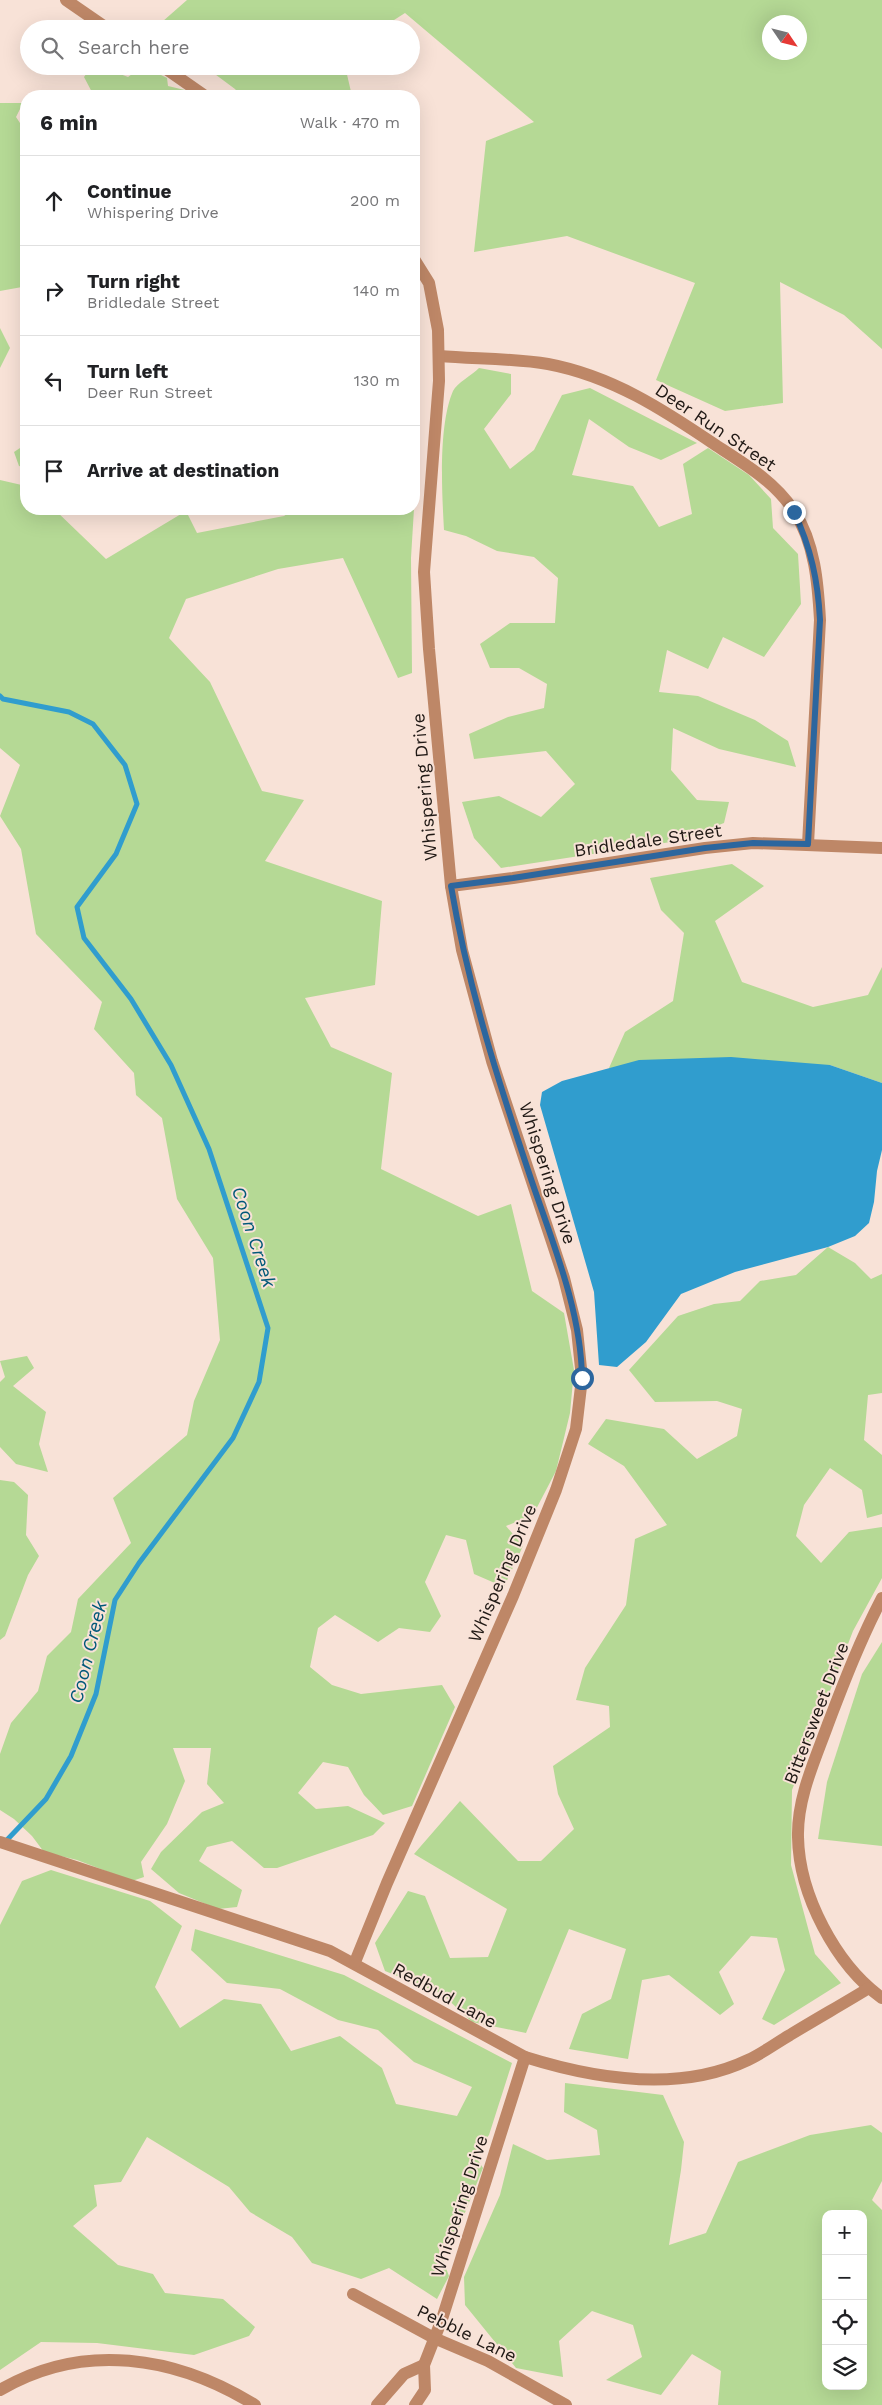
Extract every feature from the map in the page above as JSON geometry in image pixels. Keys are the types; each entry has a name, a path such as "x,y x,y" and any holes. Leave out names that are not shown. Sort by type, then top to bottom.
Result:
{"street":[{"path":"66,0 95,20"},
{"path":"175,75 196,90"},
{"path":"420,269 429,283 438,330 439,356"},
{"name":"Deer Run Street","path":"439,356 547,364 625,388 672,416 754,471 775,488 794,512 812,556 818,590 820,620 808,844"},
{"name":"Whispering Drive","path":"354,1962 386,1883 513,1596 569,1455 580,1405 582,1360 577,1330 564,1278 492,1061 462,950 451,886 429,649 424,572 438,400 439,356"},
{"name":"Bridledale Street","path":"451,886 705,848 753,843 882,848"},
{"name":"Bittersweet Drive","path":"882,1598 837,1700 809,1776 801,1803 798,1837 801,1865 816,1910 842,1958 869,1988 882,1998"},
{"name":"Redbud Lane","path":"0,1842 330,1951 354,1962 425,2004 525,2057 553,2066 619,2078 675,2078 713,2072 747,2060 869,1988"},
{"name":"Whispering Drive","path":"415,2405 425,2390 424,2364 525,2057"},
{"name":"Pebble Lane","path":"353,2294 434,2338 488,2361 566,2405"},
{"path":"0,2390 45,2370 70,2364 113,2359 148,2362 182,2370 220,2384 255,2405"},
{"path":"377,2405 404,2374 424,2364"}],"green space":[{"path":"187,0 882,0 882,349 844,315 780,282 783,403 725,411 656,380 695,283 567,236 474,252 486,141 534,122 420,26 420,20 413,20 405,13 394,20 164,20"},
{"path":"85,75 123,75 128,77 131,75 161,75 167,78 168,86 185,90 91,90 84,77"},
{"path":"216,75 347,75 351,90 236,90"},
{"path":"0,103 20,103 20,109 16,117 20,123 20,287 0,291"},
{"path":"0,328 10,348 0,368"},
{"path":"479,368 511,374 511,394 484,429 510,469 534,450 562,395 590,388 697,443 661,460 629,447 589,419 572,475 633,486 659,527 692,514 683,464 708,448 749,475 771,499 773,528 798,554 801,604 764,657 723,637 708,669 667,650 659,692 698,696 755,720 788,741 796,767 719,749 673,728 671,770 697,800 729,802 724,823 677,841 501,868 474,838 462,802 499,796 541,817 575,784 546,751 474,759 469,734 508,717 544,708 547,684 519,668 490,668 480,644 510,623 555,623 558,578 534,557 497,551 466,536 444,530 442,460 448,406 455,388"},
{"path":"20,448 20,466 19,466 14,452"},
{"path":"0,480 20,485 20,515 60,515 106,559 179,515 188,515 197,533 284,516 414,515 411,558 412,673 398,678 343,558 278,569 186,599 169,638 210,682 262,791 304,800 265,861 382,901 375,985 305,998 331,1047 392,1073 381,1169 478,1216 511,1204 532,1291 564,1313 574,1370 570,1413 556,1471 533,1515 506,1526 523,1546 504,1587 474,1574 466,1540 446,1535 425,1582 441,1616 430,1632 399,1628 378,1642 335,1615 318,1628 310,1667 332,1685 361,1694 442,1685 455,1707 412,1806 383,1815 364,1795 348,1767 323,1762 298,1793 316,1809 348,1806 385,1823 373,1835 277,1868 264,1868 232,1841 207,1847 199,1861 242,1890 237,1907 218,1909 179,1893 151,1869 161,1852 202,1812 224,1803 207,1784 211,1748 173,1748 185,1781 167,1824 141,1862 144,1877 132,1881 77,1860 44,1852 32,1836 14,1819 0,1810 0,1754 11,1723 38,1691 47,1656 71,1632 78,1599 131,1543 113,1498 187,1435 194,1401 220,1340 213,1258 177,1199 162,1118 136,1095 134,1073 94,1029 102,1002 36,934 21,849 0,816 20,765 0,748"},
{"path":"732,864 764,886 715,921 742,982 813,1007 868,995 882,967 882,1083 830,1065 609,1068 625,1032 673,1001 684,933 661,910 650,878"},
{"path":"828,1247 855,1263 871,1279 882,1274 882,1393 868,1395 864,1440 882,1455 882,1514 867,1518 862,1490 830,1468 804,1505 796,1536 821,1563 849,1532 882,1527 882,1578 853,1631 792,1790 791,1865 815,1954 841,1983 774,2025 762,2019 785,1970 777,1938 751,1936 719,1972 734,2004 720,2015 669,1975 642,1980 628,2059 569,2049 582,2014 611,1999 626,1949 569,1929 526,2033 472,2022 442,1994 385,1971 375,1943 408,1891 425,1896 450,1958 488,1957 507,1909 414,1854 460,1801 518,1861 541,1861 574,1829 558,1794 553,1766 610,1727 609,1706 576,1700 585,1668 626,1605 635,1539 667,1525 624,1466 588,1444 606,1419 664,1429 697,1459 737,1436 742,1409 717,1401 655,1402 629,1370 678,1316 714,1304 740,1301 760,1281 796,1275"},
{"path":"27,1356 34,1368 13,1386 46,1412 39,1444 48,1472 16,1464 0,1447 0,1382 5,1377 0,1361"},
{"path":"0,1480 14,1482 28,1495 26,1535 39,1556 28,1575 5,1636 0,1640"},
{"path":"882,1642 882,1846 818,1839 827,1782 862,1674"},
{"path":"51,1870 150,1901 182,1926 155,1987 180,2028 224,1999 261,2004 291,2051 340,2036 382,2068 396,2104 457,2116 472,2087 414,2062 378,2030 338,2020 280,1989 227,1983 191,1950 195,1929 344,1975 512,2063 489,2135 474,2154 483,2168 456,2235 438,2247 449,2276 437,2299 389,2268 361,2279 312,2263 292,2237 250,2212 229,2187 147,2137 121,2182 94,2185 97,2206 73,2226 118,2265 153,2274 165,2293 223,2299 255,2327 249,2336 194,2355 97,2343 41,2342 0,2370 0,1925 22,1881"},
{"path":"565,2083 663,2095 684,2142 669,2245 706,2233 738,2162 810,2135 871,2125 882,2133 882,2181 872,2200 882,2210 882,2405 718,2405 721,2371 692,2354 661,2395 606,2380 642,2357 633,2325 592,2311 559,2341 563,2377 516,2368 465,2305 464,2277 500,2195 513,2144 547,2160 600,2155 597,2130 564,2112"}],"water":[{"path":"731,1057 830,1065 882,1083 882,1150 869,1223 855,1236 828,1247 735,1272 681,1294 646,1342 617,1367 599,1365 594,1292 540,1105 542,1092 562,1081 639,1060"}],"waterway":[{"name":"Coon Creek","path":"0,696 3,699 69,712 93,724 125,765 137,804 116,854 77,907 84,938 131,999 171,1065 209,1149 268,1328 259,1382 233,1438 139,1563 115,1600 96,1694 71,1756 46,1799 5,1842"}],"route":[{"path":"582,1378 582,1360 577,1330 564,1278 492,1061 468,976 451,886 705,848 753,843 808,844 820,620 818,590 812,556 794,512"}]}
